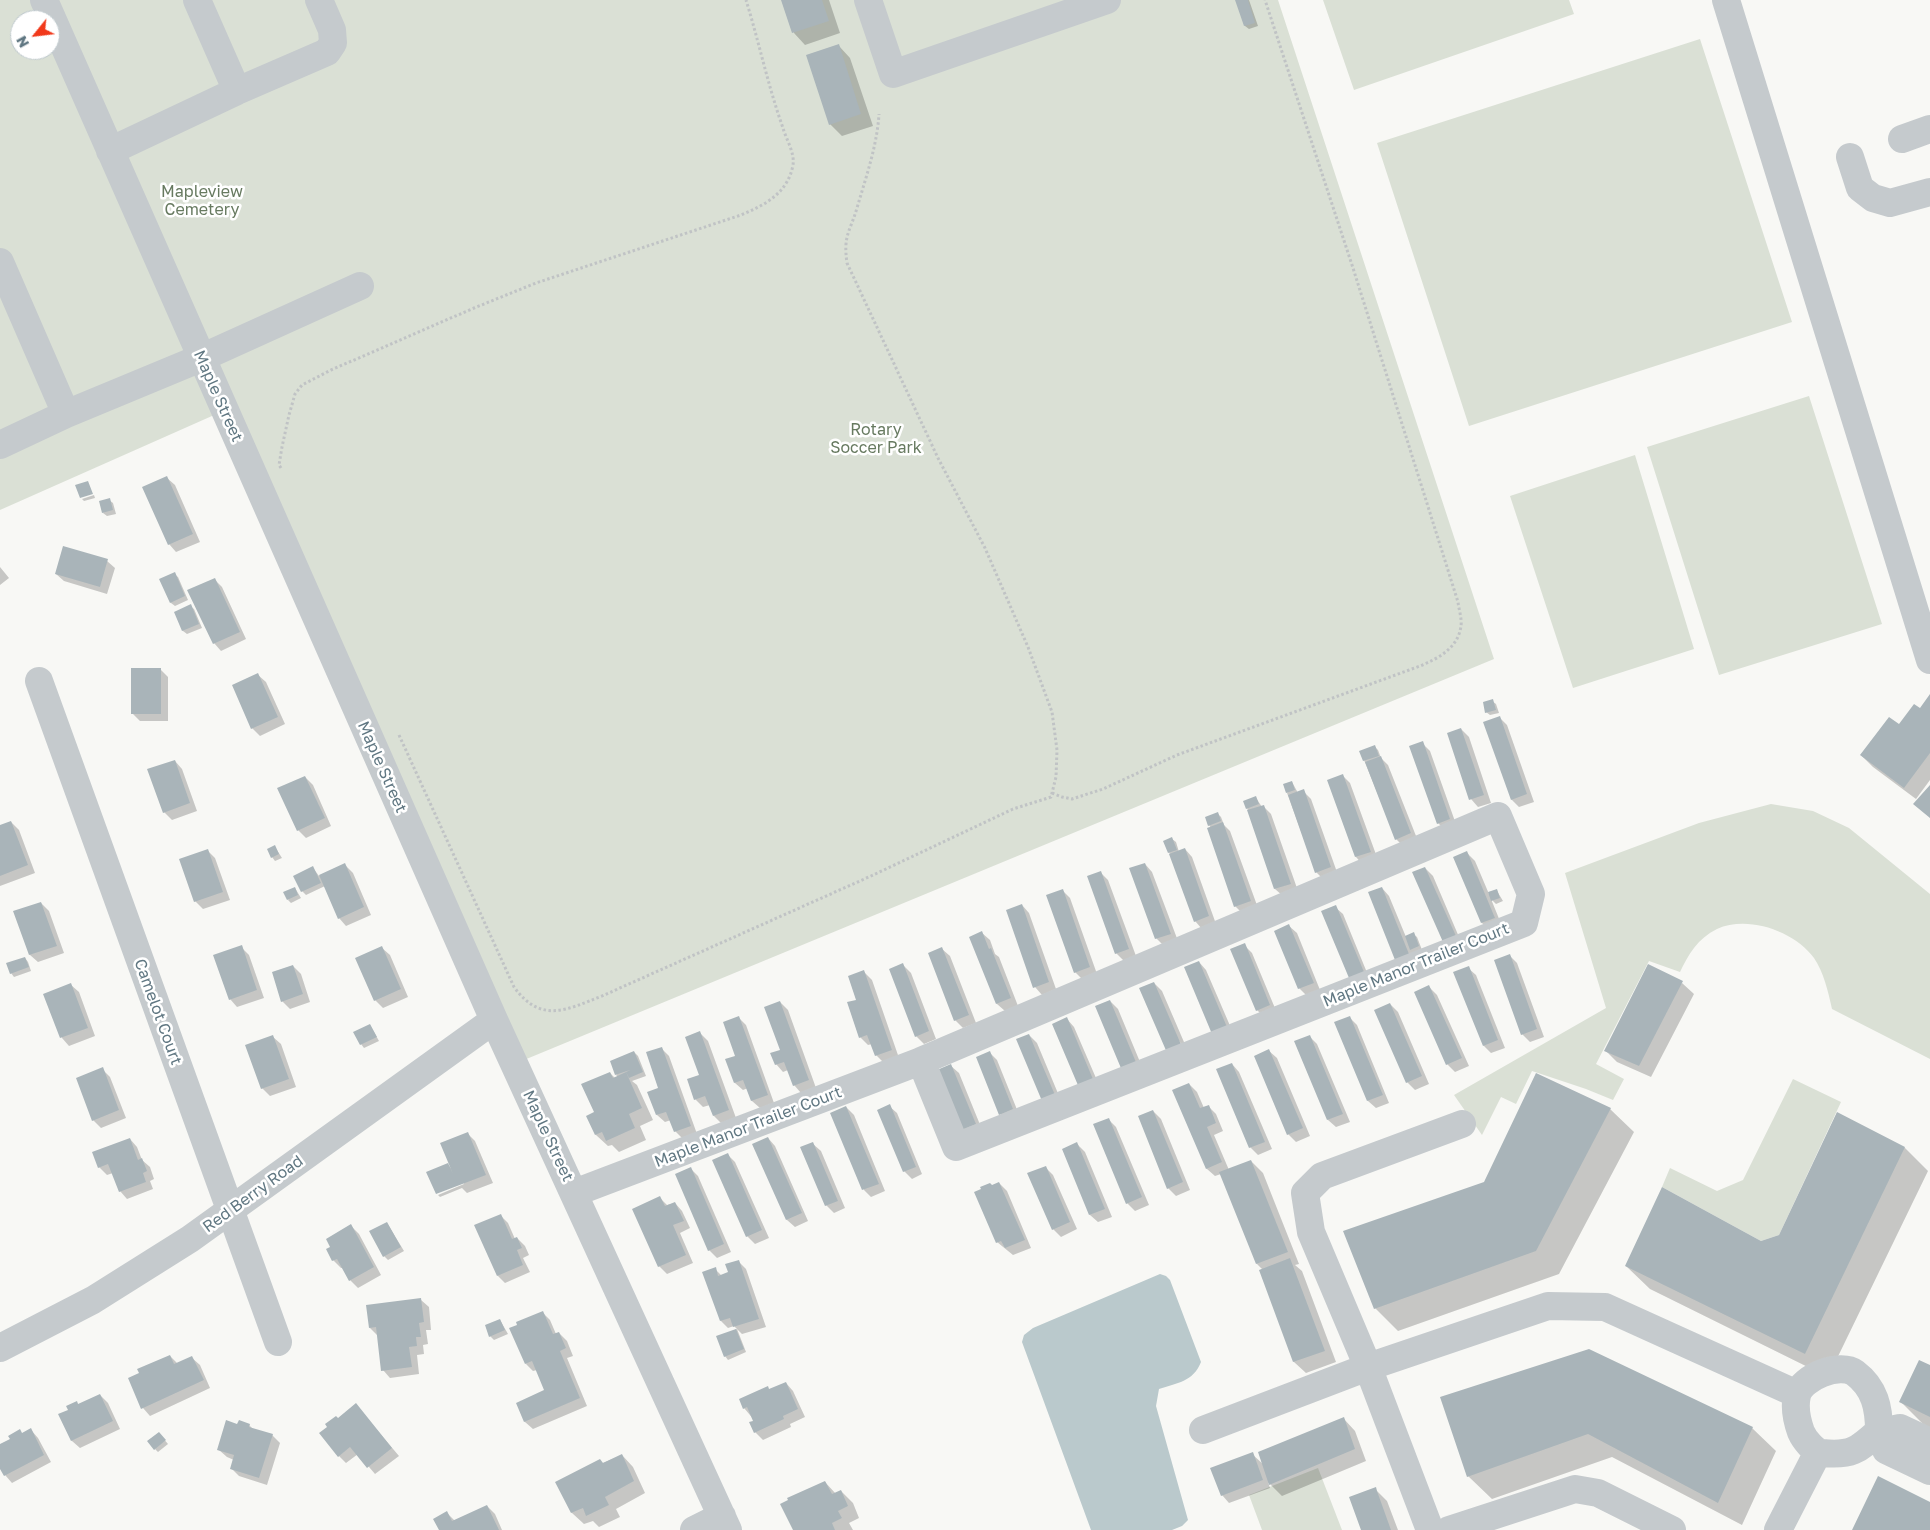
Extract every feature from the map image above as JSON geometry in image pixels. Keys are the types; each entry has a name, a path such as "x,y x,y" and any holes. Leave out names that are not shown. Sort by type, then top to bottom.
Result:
{"street":[{"name":"Maple Street","path":"44,0 494,1020 725,1523"},
{"path":"197,0 237,91"},
{"path":"110,150 327,52 333,43 332,30 319,0"},
{"path":"868,0 893,74 1107,0"},
{"path":"1726,0 1930,660"},
{"path":"1902,139 1930,129"},
{"path":"1850,157 1860,188 1873,198 1890,203 1930,192"},
{"path":"0,262 66,414"},
{"path":"0,445 66,414 201,358 360,286"},
{"name":"Camelot Court","path":"39,681 278,1342"},
{"name":"Maple Manor Trailer Court","path":"574,1193 921,1061 1498,816 1531,894 1524,923 956,1147 921,1061"},
{"name":"Red Berry Road","path":"0,1348 93,1300 190,1239 494,1020"},
{"path":"1430,1530 1368,1367 1311,1232 1305,1194 1322,1176 1462,1124"},
{"path":"1203,1430 1368,1367 1548,1306 1605,1307 1797,1394"},
{"path":"1930,1442 1900,1428 1880,1431 1858,1450 1837,1454 1818,1452 1803,1438 1796,1419 1797,1394 1813,1376 1834,1370 1854,1372 1866,1384 1879,1409 1880,1431 1886,1450 1930,1471"},
{"path":"1778,1530 1818,1452"},
{"path":"1449,1530 1575,1489 1598,1493 1672,1530"},
{"path":"694,1530 725,1523"}],"path":[{"path":"283,474 280,465 282,447 295,394 302,385 331,370 536,283 741,215 763,206 774,198 789,176 793,163 791,150 777,114 746,0"},
{"path":"1052,793 1072,799 1103,788 1177,754 1442,657 1456,641 1461,625 1458,602 1266,0"},
{"path":"395,727 514,987 521,997 532,1006 548,1011 567,1010 871,876 1013,809 1051,797 1056,777 1057,750 1052,712 1028,647 985,548 938,458 847,263 844,248 847,233 857,210 876,144 879,114"}],"green space":[{"name":"Rotary Soccer Park","path":"0,0 1278,0 1494,659 524,1060 230,408 0,510"},
{"path":"1323,0 1569,0 1574,14 1354,90"},
{"path":"1700,39 1792,322 1469,426 1377,143"},
{"path":"1809,396 1882,624 1719,675 1647,447"},
{"path":"1635,455 1694,649 1573,688 1510,496"},
{"path":"1771,804 1813,811 1849,828 1930,894 1930,1059 1832,1009 1825,982 1814,958 1795,940 1770,928 1756,925 1729,925 1717,929 1704,937 1690,953 1680,972 1649,961 1596,1064 1624,1079 1613,1100 1532,1071 1516,1104 1501,1097 1482,1135 1454,1095 1606,1008 1565,873 1699,823"},
{"path":"1793,1079 1841,1102 1779,1235 1761,1241 1662,1187 1670,1168 1717,1191 1743,1180"},
{"path":"1318,1468 1342,1530 1262,1530 1249,1495"}],"shaded area":[{"path":"1160,1274 1170,1280 1201,1362 1198,1369 1189,1378 1159,1389 1156,1406 1188,1520 1182,1526 1172,1530 1091,1530 1022,1342 1024,1335 1033,1328"}],"building":[{"path":"781,0 822,0 829,21 792,33"},
{"path":"1235,0 1248,0 1255,23 1244,26"},
{"path":"839,44 861,114 829,125 806,55"},
{"path":"167,476 193,534 168,545 142,487"},
{"path":"88,481 93,494 80,498 75,485"},
{"path":"110,498 113,510 102,513 99,501"},
{"path":"63,546 108,559 100,587 55,574"},
{"path":"175,572 185,596 170,603 159,579"},
{"path":"215,578 240,632 213,644 187,590"},
{"path":"191,604 199,624 182,631 174,612"},
{"path":"131,668 161,668 161,714 131,714"},
{"path":"258,673 278,717 251,729 232,685"},
{"path":"1930,694 1930,753 1904,788 1860,755 1889,717 1899,724 1914,704 1920,708"},
{"path":"1493,699 1496,710 1485,713 1483,702"},
{"path":"1500,716 1527,794 1511,800 1483,722"},
{"path":"1461,728 1484,795 1469,800 1447,733"},
{"path":"1423,741 1450,819 1437,824 1409,746"},
{"path":"1375,745 1379,756 1363,761 1359,751"},
{"path":"1381,756 1411,833 1395,840 1365,762"},
{"path":"175,760 190,803 163,813 147,769"},
{"path":"1343,774 1371,852 1355,857 1327,780"},
{"path":"305,776 325,818 297,831 277,788"},
{"path":"1292,781 1295,790 1286,793 1283,784"},
{"path":"1930,785 1930,818 1913,804"},
{"path":"1304,789 1331,867 1315,873 1288,795"},
{"path":"1256,796 1259,804 1246,809 1243,801"},
{"path":"1264,805 1291,884 1274,889 1247,810"},
{"path":"1218,812 1221,821 1208,826 1205,817"},
{"path":"11,821 28,865 0,876 0,825"},
{"path":"1223,822 1251,901 1234,907 1207,828"},
{"path":"1172,837 1177,850 1168,853 1163,841"},
{"path":"275,845 279,854 271,858 267,849"},
{"path":"1185,848 1209,916 1194,922 1169,854"},
{"path":"208,849 223,892 194,902 179,859"},
{"path":"1467,851 1495,918 1481,923 1453,857"},
{"path":"345,863 364,907 338,919 319,875"},
{"path":"1145,863 1171,934 1155,939 1129,868"},
{"path":"313,866 321,883 301,892 293,876"},
{"path":"1425,867 1456,936 1443,942 1412,872"},
{"path":"1101,871 1129,949 1115,954 1087,876"},
{"path":"295,887 298,895 287,900 283,892"},
{"path":"1382,887 1409,954 1395,960 1368,892"},
{"path":"1063,889 1090,967 1074,973 1046,895"},
{"path":"1497,889 1500,898 1491,901 1488,892"},
{"path":"41,902 57,946 29,955 13,911"},
{"path":"1022,904 1049,982 1033,988 1006,910"},
{"path":"1336,905 1364,972 1349,978 1321,911"},
{"path":"1289,924 1314,983 1298,989 1274,931"},
{"path":"982,931 989,949 991,948 1011,998 996,1004 969,937"},
{"path":"1414,932 1419,946 1410,950 1405,936"},
{"path":"1245,943 1270,1005 1256,1011 1230,949"},
{"path":"242,945 257,990 229,1000 213,955"},
{"path":"382,946 401,989 374,1001 355,958"},
{"path":"942,947 969,1015 954,1021 928,953"},
{"path":"1510,954 1537,1029 1521,1035 1494,960"},
{"path":"25,957 29,967 10,974 6,963"},
{"path":"1199,961 1227,1027 1212,1034 1184,967"},
{"path":"903,963 929,1031 915,1037 889,969"},
{"path":"1648,964 1683,981 1639,1066 1604,1051"},
{"path":"293,965 303,994 281,1002 272,972"},
{"path":"1469,966 1498,1040 1483,1046 1453,972"},
{"path":"864,970 892,1050 875,1056 867,1035 859,1038 847,1002 856,1000 848,976"},
{"path":"1154,982 1183,1049 1168,1055 1139,988"},
{"path":"71,983 88,1028 60,1038 43,994"},
{"path":"1429,985 1462,1058 1446,1065 1414,992"},
{"path":"1110,1000 1138,1067 1123,1073 1095,1006"},
{"path":"780,1001 809,1080 793,1086 784,1062 775,1065 770,1053 780,1050 764,1007"},
{"path":"1390,1003 1422,1076 1406,1083 1374,1010"},
{"path":"739,1016 768,1095 751,1101 743,1080 734,1083 725,1059 735,1056 723,1022"},
{"path":"1350,1016 1383,1095 1367,1101 1334,1022"},
{"path":"1067,1017 1095,1084 1080,1090 1052,1024"},
{"path":"370,1024 377,1037 360,1045 353,1032"},
{"path":"700,1031 729,1110 713,1116 705,1096 694,1100 687,1079 699,1075 685,1037"},
{"path":"1029,1034 1055,1095 1042,1101 1016,1039"},
{"path":"273,1035 289,1079 261,1089 245,1045"},
{"path":"1310,1035 1343,1114 1327,1120 1294,1041"},
{"path":"662,1047 691,1126 674,1132 666,1112 656,1115 647,1092 658,1088 646,1052"},
{"path":"1269,1049 1303,1128 1287,1135 1254,1056"},
{"path":"634,1051 643,1072 629,1078 626,1072 630,1070 615,1075 610,1061"},
{"path":"990,1051 1013,1109 999,1115 976,1057"},
{"path":"1232,1063 1265,1142 1249,1148 1216,1069"},
{"path":"951,1064 976,1124 961,1130 937,1070"},
{"path":"103,1067 119,1110 92,1121 76,1078"},
{"path":"610,1072 613,1078 626,1072 642,1108 629,1114 635,1128 606,1141 602,1132 595,1135 586,1116 594,1112 581,1084"},
{"path":"1536,1073 1611,1108 1536,1251 1374,1309 1343,1231 1484,1182"},
{"path":"1189,1083 1200,1108 1209,1105 1216,1123 1207,1127 1222,1162 1206,1169 1172,1090"},
{"path":"890,1104 916,1167 903,1172 877,1110"},
{"path":"846,1106 879,1184 862,1190 830,1113"},
{"path":"1153,1110 1183,1182 1167,1189 1138,1116"},
{"path":"1837,1112 1905,1147 1805,1354 1625,1266 1662,1187 1761,1241 1779,1235"},
{"path":"1109,1118 1142,1197 1126,1204 1093,1124"},
{"path":"468,1132 486,1175 436,1194 426,1172 448,1163 453,1174 440,1143"},
{"path":"768,1137 802,1213 786,1220 752,1144"},
{"path":"130,1138 138,1160 142,1158 147,1171 143,1173 146,1182 119,1192 108,1164 98,1168 92,1152"},
{"path":"813,1142 838,1201 825,1206 800,1147"},
{"path":"1077,1142 1105,1209 1089,1215 1062,1149"},
{"path":"728,1153 762,1230 746,1237 712,1160"},
{"path":"1251,1160 1288,1252 1256,1264 1219,1172"},
{"path":"1046,1166 1070,1222 1052,1230 1027,1173"},
{"path":"691,1167 724,1244 708,1251 675,1174"},
{"path":"999,1182 1025,1240 1005,1248 1001,1241 996,1243 974,1192 990,1183 992,1185"},
{"path":"660,1196 665,1206 675,1202 684,1221 673,1225 686,1255 658,1267 632,1209"},
{"path":"501,1214 512,1239 517,1237 522,1248 517,1250 523,1265 497,1276 474,1225"},
{"path":"387,1222 401,1247 383,1257 369,1231"},
{"path":"351,1224 374,1267 349,1281 337,1259 332,1261 326,1249 330,1247 326,1239"},
{"path":"1290,1258 1325,1351 1293,1362 1259,1270"},
{"path":"739,1260 759,1319 733,1327 730,1318 720,1321 702,1272 716,1267 718,1276 728,1272 725,1264"},
{"path":"421,1298 424,1322 419,1323 421,1337 416,1337 417,1346 409,1347 412,1367 381,1371 376,1327 369,1328 366,1305"},
{"path":"543,1311 553,1334 559,1332 566,1348 560,1351 580,1398 524,1422 516,1403 544,1390 532,1361 525,1364 509,1328 517,1325 516,1322"},
{"path":"500,1319 505,1330 489,1337 485,1325"},
{"path":"736,1329 744,1349 724,1357 716,1336"},
{"path":"1589,1349 1753,1427 1718,1503 1588,1434 1467,1477 1440,1397"},
{"path":"170,1355 174,1364 192,1356 204,1380 141,1409 128,1378 139,1373 137,1369"},
{"path":"1919,1360 1930,1365 1930,1417 1899,1402"},
{"path":"786,1382 798,1409 783,1416 784,1419 754,1433 749,1422 753,1421 747,1407 743,1409 739,1399 768,1386 769,1389"},
{"path":"100,1394 113,1421 71,1441 58,1414 68,1410 66,1406 77,1401 78,1404"},
{"path":"356,1403 392,1448 367,1468 350,1447 338,1457 319,1433 327,1427 325,1424 336,1416 338,1418"},
{"path":"1344,1417 1355,1449 1269,1485 1258,1452"},
{"path":"226,1420 237,1424 239,1420 250,1424 249,1427 273,1434 259,1478 230,1469 234,1455 217,1450"},
{"path":"31,1428 44,1455 4,1476 0,1469 0,1444 10,1439 8,1436 20,1429 22,1433"},
{"path":"159,1432 166,1440 154,1450 147,1441"},
{"path":"1253,1452 1263,1480 1221,1496 1210,1468"},
{"path":"622,1454 634,1481 605,1497 609,1505 586,1516 583,1508 571,1513 555,1482 600,1459 603,1463"},
{"path":"1878,1476 1930,1502 1930,1530 1852,1530"},
{"path":"825,1481 832,1494 841,1490 848,1506 838,1511 842,1518 832,1523 835,1530 793,1530 780,1504 788,1500 787,1498"},
{"path":"1376,1487 1391,1530 1361,1530 1349,1497"},
{"path":"487,1505 499,1530 439,1530 433,1519 447,1511 452,1521"}],"park label":[{"name":"Mapleview Cemetery","path":"202,201"}]}
